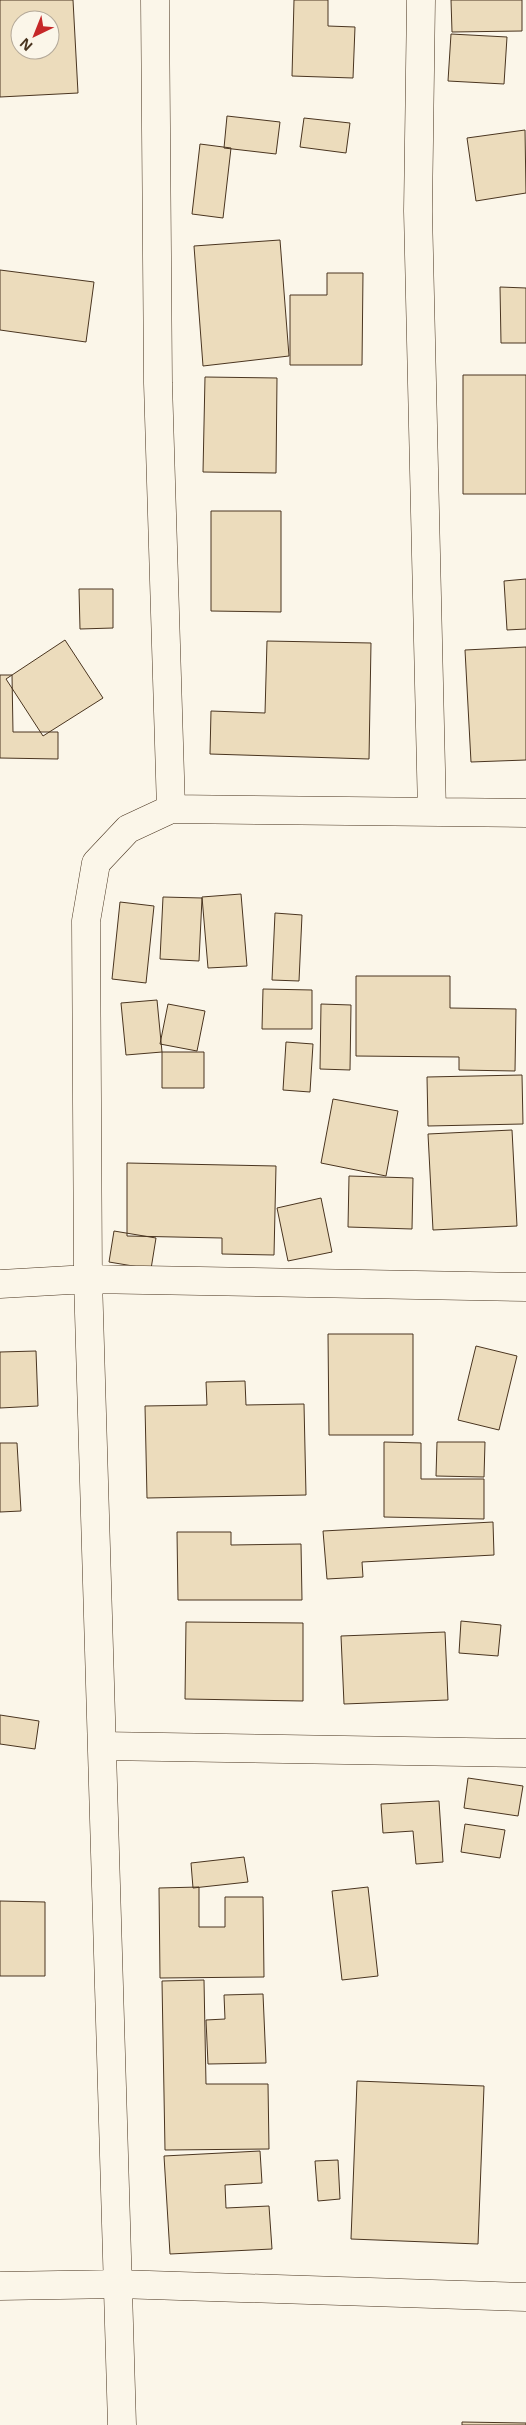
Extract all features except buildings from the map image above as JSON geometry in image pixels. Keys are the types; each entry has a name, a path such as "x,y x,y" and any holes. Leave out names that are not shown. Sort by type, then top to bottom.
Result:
{"street":[{"path":"155,0 158,383 171,809"},
{"path":"421,0 418,211 432,812"},
{"path":"122,2425 88,1280 86,921 96,863 128,829 171,809 526,812"},
{"path":"0,1284 88,1280 526,1287"},
{"path":"102,1746 526,1753"},
{"path":"0,2286 118,2284 526,2296"}]}
